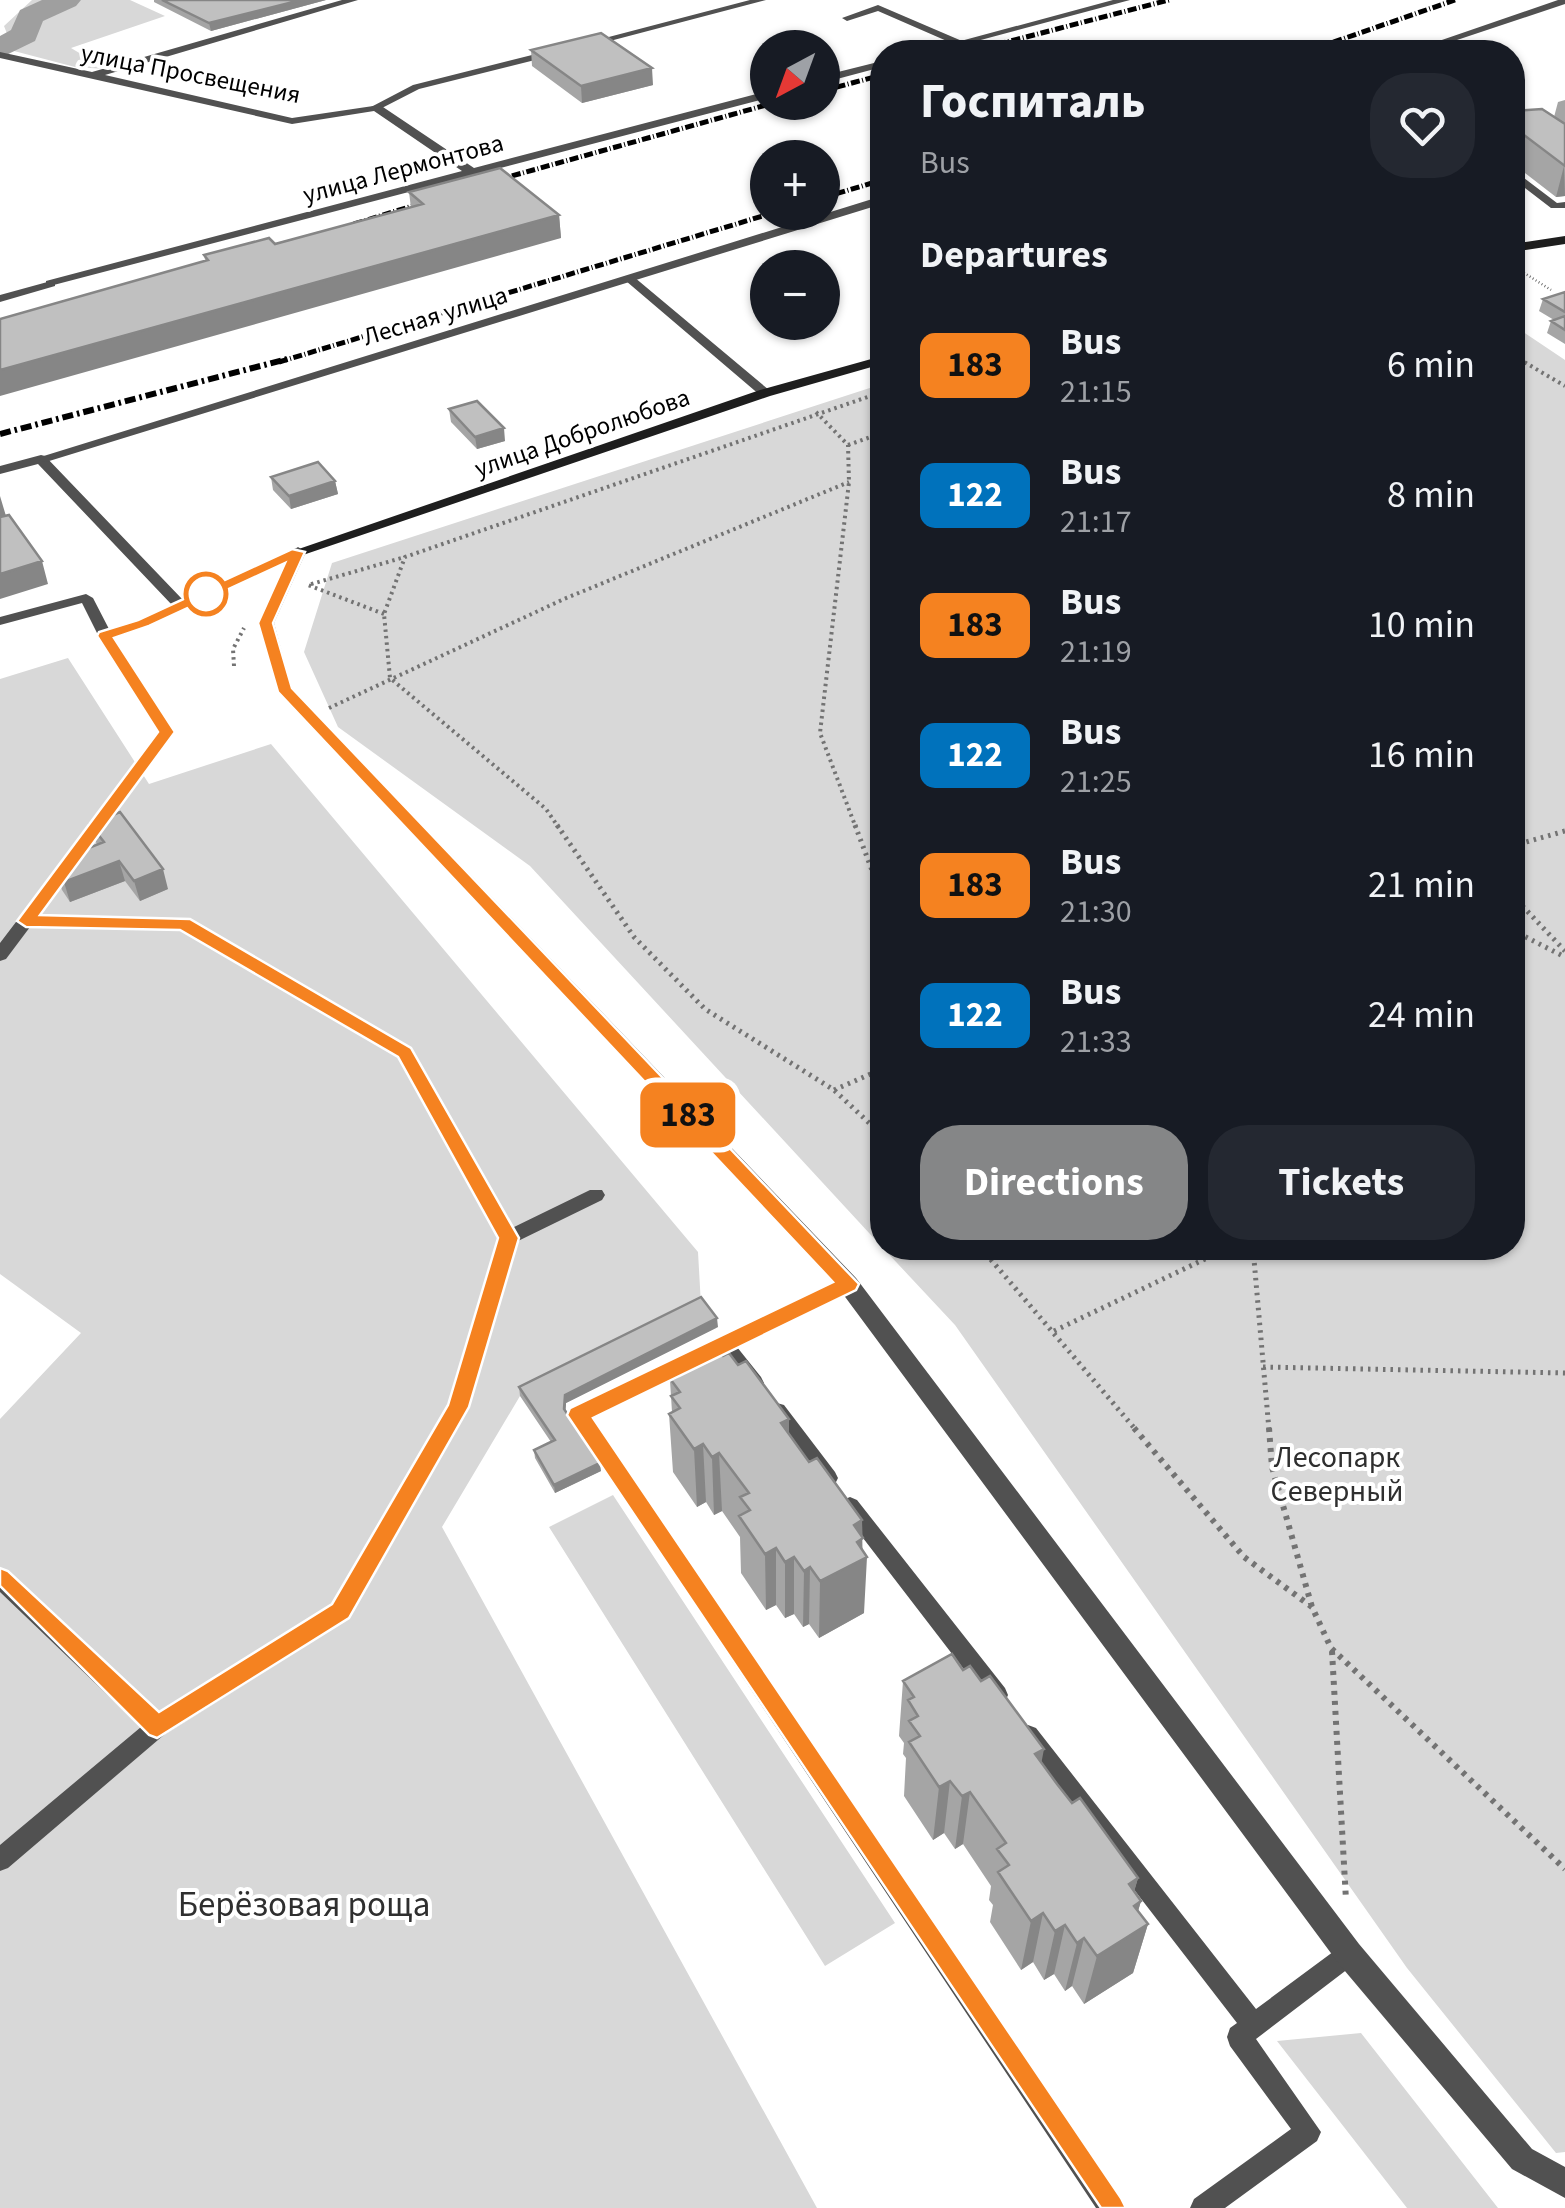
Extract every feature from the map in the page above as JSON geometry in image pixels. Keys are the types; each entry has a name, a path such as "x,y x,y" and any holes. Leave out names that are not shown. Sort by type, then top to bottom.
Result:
{"street":[{"path":"90,76 352,0"},
{"path":"971,40 1125,0"},
{"path":"1448,40 1565,1"},
{"name":"улица Просвещения","path":"1,55 292,122 376,108"},
{"path":"840,75 870,67"},
{"name":"улица Лермонтова","path":"51,284 750,99"},
{"path":"376,108 473,172"},
{"name":"Лесная улица","path":"40,459 870,204"},
{"path":"1525,246 1565,240"},
{"name":"улица Добролюбова","path":"298,552 766,393 870,363"},
{"path":"298,552 266,623 284,689 848,1284 1349,1954 1522,2159 1565,2182"}],"lane":[{"path":"376,108 416,87 761,0"},
{"path":"847,18 878,8 953,40"},
{"path":"1525,182 1555,206 1565,205"},
{"path":"630,280 766,393"},
{"path":"0,299 51,284"},
{"path":"40,459 180,605"},
{"name":"Лесная улица","path":"0,470 40,459"},
{"path":"105,636 298,552"},
{"path":"0,621 86,598 105,636 166,732 0,955"},
{"path":"0,1860 157,1727 340,1611 458,1407 508,1238 405,1053 184,924 26,921"},
{"path":"508,1238 596,1195"},
{"path":"848,1284 578,1415 1111,2208"},
{"path":"724,1344 1254,2026"},
{"path":"0,1578 157,1727"},
{"path":"1203,2208 1308,2132 1238,2038 1349,1954"}],"path":[{"path":"1525,273 1552,290"},
{"path":"1525,363 1565,386"},
{"path":"384,614 308,585 405,557 870,396"},
{"path":"816,412 848,446 849,482 820,733 870,865"},
{"path":"848,446 870,438"},
{"path":"311,718 564,599 849,482"},
{"path":"405,557 384,614 390,678 546,809 634,938 705,1009 834,1090 870,1124"},
{"path":"1525,842 1565,831"},
{"path":"1525,909 1565,954"},
{"path":"1525,936 1565,954"},
{"path":"834,1090 870,1075"},
{"path":"991,1260 1244,1557 1312,1608"},
{"path":"1054,1332 1203,1260"},
{"path":"1253,1260 1272,1467 1312,1608 1332,1648 1565,1869"},
{"path":"1263,1367 1565,1373"},
{"path":"1332,1648 1349,1954"}],"green space":[{"path":"32,0 130,0 165,16 71,48 106,69 75,67 14,51 4,26"},
{"name":"Лесопарк Северный","path":"1525,333 1565,360 1565,2152 1556,2153 1407,1968 955,1325 894,1260 1525,1260"},
{"path":"870,388 870,1234 530,866 338,727 304,652 332,563"},
{"name":"Берёзовая роща","path":"68,658 149,784 271,744 698,1252 701,1305 520,1396 442,1527 817,2208 0,2208 0,1419 81,1333 0,1274 0,679"},
{"path":"613,1495 895,1923 825,1966 549,1527"},
{"path":"1361,2033 1498,2208 1407,2208 1277,2041"}],"building":[{"path":"162,0 301,0 209,23"},
{"path":"601,33 652,68 581,86 531,50"},
{"path":"1542,109 1565,124 1565,166 1525,136 1525,110"},
{"path":"500,168 559,215 0,370 0,319 208,260 204,255 269,238 275,244 423,204 409,192"},
{"path":"1565,292 1565,312 1543,299"},
{"path":"1565,316 1565,330 1551,321"},
{"path":"477,401 504,428 475,437 449,409"},
{"path":"318,462 335,481 289,496 271,477"},
{"path":"9,515 42,561 0,574 0,517"},
{"path":"120,812 163,869 134,881 119,861 64,882 56,870 66,857 104,842 90,824"},
{"path":"701,1297 717,1318 565,1395 564,1409 600,1463 554,1485 534,1450 555,1440 519,1387"},
{"path":"713,1344 723,1356 729,1353 738,1365 746,1361 789,1419 781,1423 809,1462 817,1458 862,1520 854,1525 863,1538 857,1542 867,1557 820,1581 810,1567 804,1571 794,1557 785,1562 776,1548 765,1554 739,1516 750,1510 740,1497 749,1493 719,1453 712,1457 703,1444 694,1449 669,1414 680,1408 671,1396 680,1392 671,1380 677,1377 669,1365"},
{"path":"952,1654 963,1670 970,1666 981,1681 990,1676 1044,1749 1035,1754 1072,1803 1080,1798 1138,1878 1129,1884 1141,1901 1134,1906 1148,1924 1097,1956 1084,1938 1077,1943 1065,1925 1055,1931 1043,1913 1031,1921 998,1872 1009,1865 997,1849 1006,1843 970,1792 962,1796 950,1781 939,1787 909,1742 920,1736 909,1721 918,1716 908,1700 914,1697 903,1681"}],"waterway":[{"path":"0,49 24,35 30,16 66,0"}],"railway":[{"path":"1014,40 1169,0"},
{"path":"1340,40 1455,0"},
{"path":"840,86 870,78"},
{"path":"483,184 750,110"},
{"path":"840,193 870,184"},
{"path":"354,224 435,199"},
{"path":"279,362 750,220"},
{"path":"0,434 287,359"}],"bus line":[{"name":"183","path":"0,1578 157,1727 340,1611 458,1407 508,1238 405,1053 184,924 26,921 166,732 105,636 144,623 298,552 266,623 284,689 848,1284 578,1415 1111,2208"}]}
